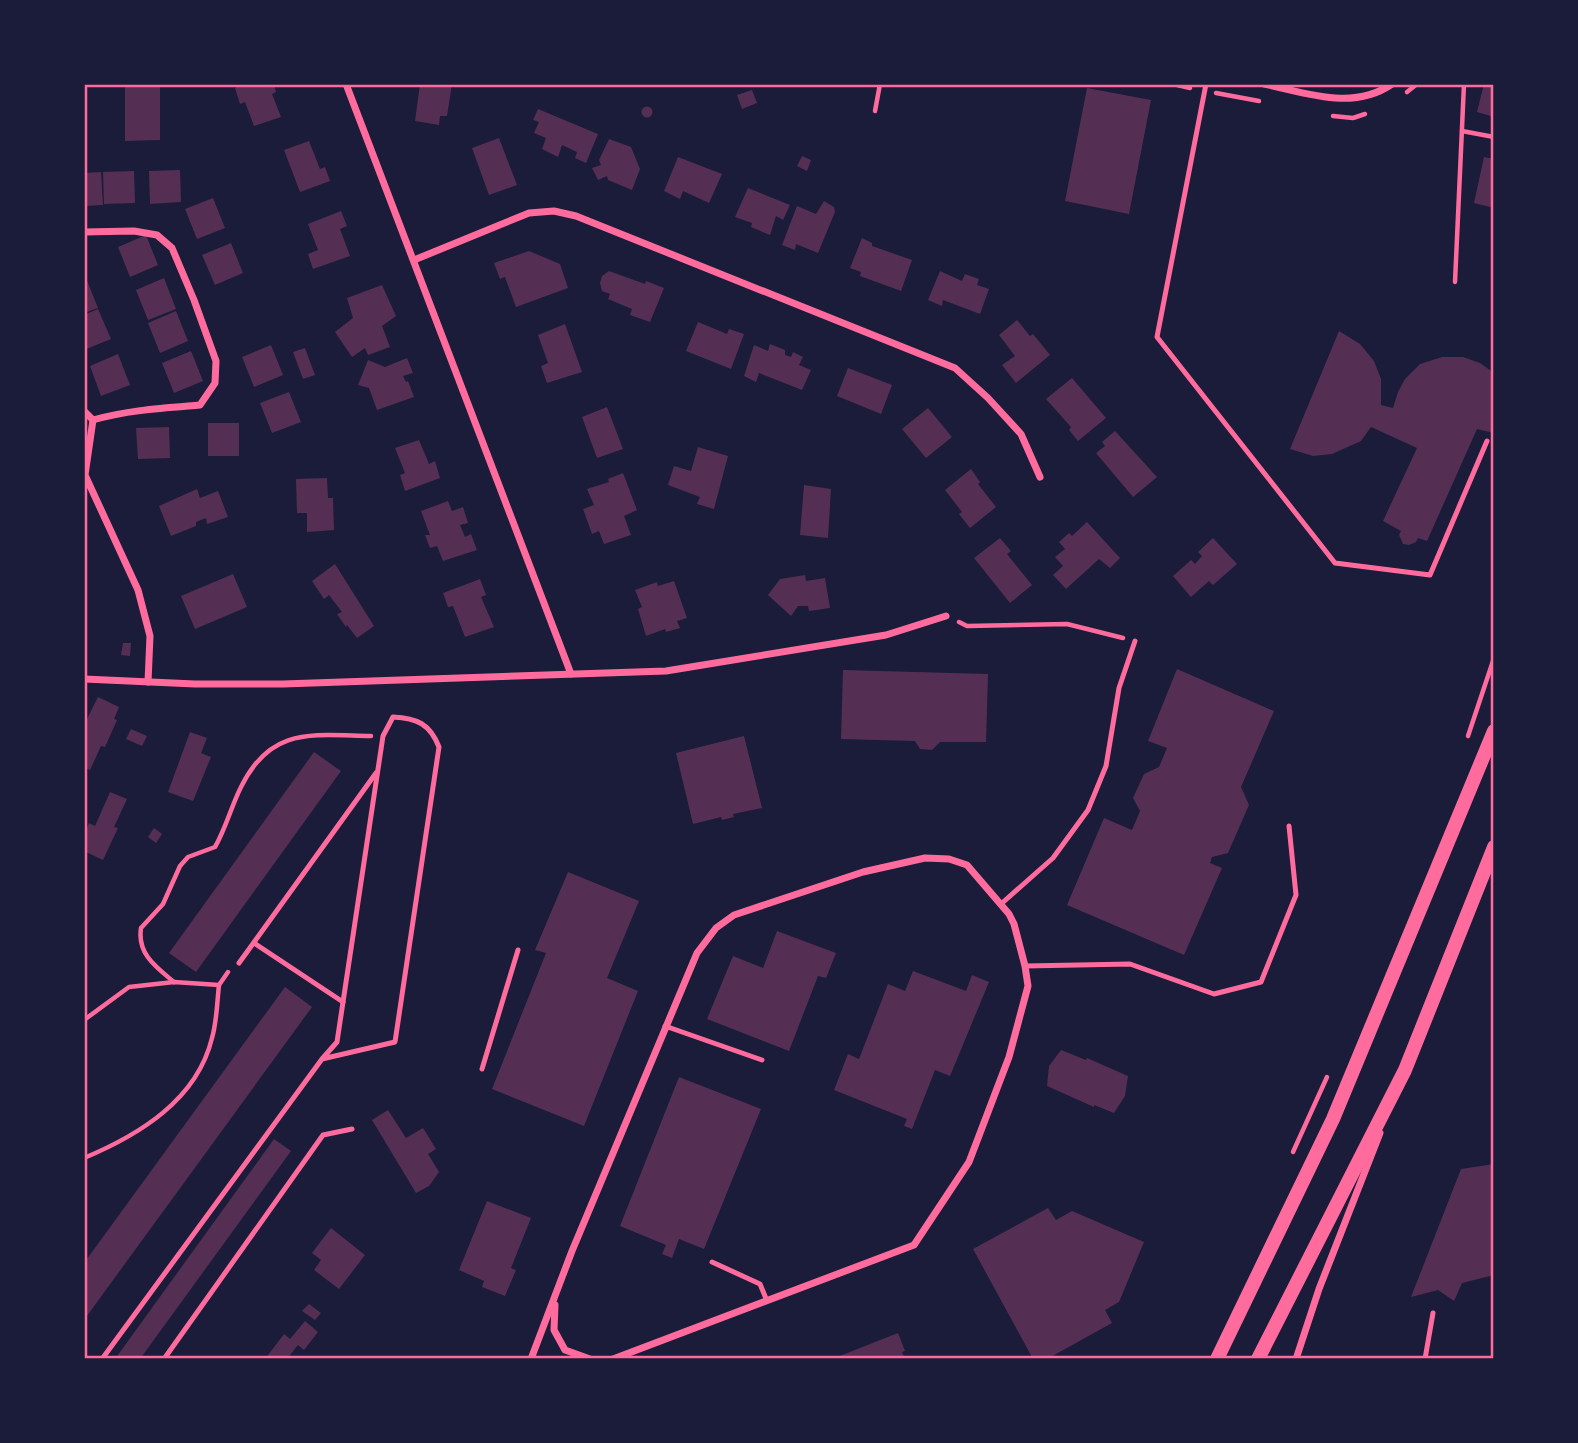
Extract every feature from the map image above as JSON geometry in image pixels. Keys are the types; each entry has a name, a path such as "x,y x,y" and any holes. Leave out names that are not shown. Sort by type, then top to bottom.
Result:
{"main road":[{"path":"1217,1359 1333,1119 1494,731"},
{"path":"1258,1359 1405,1070 1494,848"}],"street":[{"path":"346,84 571,674"},
{"path":"1264,84 1340,100 1379,93 1392,84"},
{"path":"414,260 529,213 554,211 576,216 955,368 988,398 1021,435 1040,477"},
{"path":"84,232 134,231 157,235 172,248 216,361 215,383 200,405 113,414 93,420"},
{"path":"84,411 93,420"},
{"path":"93,420 85,475 138,590 150,636 148,682"},
{"path":"84,679 283,684 643,673 697,668 886,635 946,616"},
{"path":"531,1359 665,1026 697,953 716,928 734,915 863,872 925,858 949,859 967,864 1014,924 1028,986 1009,1057 969,1162 914,1245 613,1359"},
{"path":"1296,1359 1319,1289 1405,1070"},
{"path":"555,1297 554,1331 565,1350 590,1359"}],"lane":[{"path":"1206,84 1157,337 1326,553 1335,563 1430,575 1487,441"},
{"path":"1001,904 1053,858 1088,810 1106,765 1119,688 1135,642"},
{"path":"102,1359 322,1059 337,1042 383,736 393,717 409,718 433,731 439,747 395,1042 322,1059"},
{"path":"239,963 378,771"},
{"path":"1025,966 1130,964 1214,994 1261,982 1296,895 1289,826"},
{"path":"254,943 342,1002"},
{"path":"482,1069 518,950"},
{"path":"665,1026 762,1060"},
{"path":"164,1359 323,1135 352,1129"},
{"path":"712,1262 760,1284 767,1301"},
{"path":"1425,1359 1433,1313"}],"path":[{"path":"875,111 880,84"},
{"path":"1454,282 1464,84"},
{"path":"1462,131 1494,137"},
{"path":"946,616 967,626 1067,624 1135,642"},
{"path":"1468,737 1494,658"},
{"path":"174,982 152,964 141,948 141,928 163,904 180,866 188,858 215,848 241,786 255,764 270,749 289,738 383,736"},
{"path":"84,1158 115,1145 151,1123 186,1090 201,1070 212,1038 219,985 232,967 239,963"},
{"path":"84,1020 129,987 174,982 219,985"},
{"path":"1289,1159 1330,1070"}],"building":[{"path":"125,84 160,84 160,140 125,141"},
{"path":"236,84 274,84 276,92 272,94 281,117 254,126 245,102 240,104"},
{"path":"420,84 452,84 447,116 440,116 439,125 415,121"},
{"path":"1484,84 1494,84 1494,117 1477,112"},
{"path":"1087,88 1151,100 1129,214 1065,201"},
{"path":"752,90 757,103 742,109 737,95"},
{"path":"647,106 653,112 647,118 641,112"},
{"path":"538,109 598,134 586,163 575,158 577,152 562,145 558,157 542,149 546,138 534,133 539,122 533,120"},
{"path":"499,138 517,185 489,195 472,148"},
{"path":"609,139 631,147 640,169 632,190 608,180 607,176 598,180 592,168 601,165 599,160"},
{"path":"309,141 320,169 325,167 330,181 300,192 284,150"},
{"path":"802,156 811,160 807,171 797,166"},
{"path":"678,157 722,174 709,203 683,191 680,199 664,191"},
{"path":"1484,157 1494,159 1494,208 1474,203"},
{"path":"180,170 181,202 150,204 149,171"},
{"path":"134,171 135,203 104,204 103,172"},
{"path":"101,172 103,205 84,206 84,173"},
{"path":"748,188 790,205 783,220 776,216 770,235 751,227 752,223 735,217"},
{"path":"213,198 225,228 197,239 185,209"},
{"path":"824,201 834,207 835,212 818,253 796,244 795,250 782,245 797,206 816,214"},
{"path":"341,211 347,226 340,229 350,256 313,269 308,254 318,250 308,224"},
{"path":"146,235 158,265 130,277 118,247"},
{"path":"862,238 872,243 872,246 912,260 901,291 860,276 861,272 850,268"},
{"path":"231,243 243,273 215,285 202,255"},
{"path":"529,251 560,264 568,288 516,307 505,277 500,279 494,263"},
{"path":"609,271 664,288 650,322 630,315 632,309 608,299 610,294 602,291 600,283 602,276"},
{"path":"940,271 962,281 965,274 979,279 977,285 989,289 980,314 943,300 942,306 928,300"},
{"path":"84,278 98,308 84,313"},
{"path":"164,278 176,309 148,320 136,290"},
{"path":"382,285 396,316 382,326 390,347 368,355 365,348 352,357 335,332 353,318 347,298"},
{"path":"98,309 111,339 84,350 84,315"},
{"path":"176,311 188,341 160,353 148,323"},
{"path":"1017,320 1050,355 1016,383 1002,365 1015,356 999,335"},
{"path":"698,322 727,334 729,329 744,334 731,369 686,351"},
{"path":"565,324 582,372 547,383 541,366 548,363 538,335"},
{"path":"1339,331 1360,344 1374,361 1381,379 1381,405 1393,408 1405,379 1420,364 1442,357 1463,357 1480,363 1494,373 1494,433 1477,429 1427,541 1418,538 1409,545 1403,544 1399,535 1401,531 1383,521 1417,448 1371,427 1361,441 1332,454 1313,456 1290,449"},
{"path":"770,344 785,350 785,355 791,357 793,352 803,357 799,365 811,370 802,390 759,373 756,382 744,376 754,345 768,351"},
{"path":"271,345 283,375 254,387 242,357"},
{"path":"305,348 315,375 303,379 293,352"},
{"path":"191,351 203,381 174,393 162,363"},
{"path":"118,354 130,385 101,396 90,366"},
{"path":"407,358 413,373 403,376 406,382 408,381 414,397 377,410 369,388 358,385 368,360 385,367"},
{"path":"848,368 892,385 881,414 837,396"},
{"path":"1072,378 1106,418 1078,441 1069,430 1071,427 1046,399"},
{"path":"289,392 301,422 272,433 260,403"},
{"path":"607,407 623,449 597,458 582,417"},
{"path":"928,408 952,437 926,458 902,429"},
{"path":"208,423 239,423 239,456 208,456"},
{"path":"169,427 170,458 138,459 136,428"},
{"path":"1115,431 1157,477 1133,497 1096,453 1105,446 1102,442"},
{"path":"419,440 429,464 435,461 440,478 405,491 400,475 405,473 395,448"},
{"path":"698,447 728,456 714,509 697,504 700,497 668,485 674,466 691,471"},
{"path":"971,469 980,482 978,484 996,507 970,528 959,514 962,512 945,490"},
{"path":"623,473 637,510 624,516 631,535 604,544 599,531 592,534 583,509 594,505 587,489 609,482 608,479"},
{"path":"327,478 328,498 333,498 334,530 307,532 307,513 297,513 296,479"},
{"path":"804,485 831,489 828,538 800,535"},
{"path":"197,489 200,498 218,491 228,517 207,524 206,518 196,522 196,526 171,536 159,506"},
{"path":"448,501 452,511 463,507 468,523 460,525 465,537 471,534 477,550 443,561 437,546 430,548 425,535 430,535 421,511"},
{"path":"1087,522 1120,558 1110,568 1099,559 1066,589 1053,575 1063,566 1055,557 1065,549 1059,542 1069,533 1072,536"},
{"path":"1000,538 1011,551 1007,554 1032,585 1010,603 974,558"},
{"path":"1213,538 1237,564 1213,585 1209,581 1191,597 1173,576 1191,560 1195,564 1202,556 1198,552"},
{"path":"335,564 374,626 357,638 337,614 342,612 329,595 324,599 312,581"},
{"path":"233,574 247,607 195,629 181,596"},
{"path":"805,575 806,581 825,578 830,608 809,611 808,606 798,606 791,616 768,595 780,579"},
{"path":"480,579 486,595 481,597 494,627 465,637 453,606 448,607 443,593"},
{"path":"674,581 687,618 677,621 680,628 666,632 665,629 646,636 638,609 642,607 635,590 657,582 658,586"},
{"path":"123,643 131,643 130,656 121,655"},
{"path":"1177,669 1274,711 1241,787 1249,805 1228,853 1212,857 1210,863 1222,868 1184,955 1067,905 1104,818 1132,830 1140,811 1133,798 1144,774 1159,767 1167,748 1148,741"},
{"path":"843,670 988,674 986,742 940,742 932,750 920,749 915,741 841,739"},
{"path":"98,697 119,707 114,719 117,720 105,747 101,746 90,770 84,767 84,725"},
{"path":"131,729 147,736 142,746 126,739"},
{"path":"190,732 207,738 201,753 211,757 193,801 168,792"},
{"path":"744,736 762,808 733,814 734,817 722,820 721,817 693,824 676,753"},
{"path":"314,752 341,771 196,972 169,953"},
{"path":"110,792 127,799 114,827 118,828 103,860 84,851 84,836 89,823 95,826"},
{"path":"154,828 162,834 156,843 148,837"},
{"path":"568,872 639,901 607,978 638,991 584,1126 492,1089 546,953 535,950"},
{"path":"777,931 836,953 826,978 818,976 789,1051 707,1019 733,956 763,968"},
{"path":"913,971 966,991 972,975 989,982 950,1076 935,1070 912,1129 904,1126 907,1119 834,1090 848,1054 859,1059 888,984 905,991"},
{"path":"285,987 312,1007 84,1320 84,1263"},
{"path":"1061,1050 1128,1076 1125,1096 1114,1113 1047,1086 1049,1066"},
{"path":"679,1077 761,1109 704,1249 679,1239 672,1258 662,1254 666,1245 620,1226"},
{"path":"388,1110 406,1138 423,1128 436,1149 428,1154 439,1172 429,1186 416,1193 372,1120"},
{"path":"274,1139 291,1151 140,1359 115,1359"},
{"path":"1494,1164 1494,1275 1462,1283 1454,1301 1438,1290 1411,1297 1461,1169"},
{"path":"487,1201 531,1218 511,1268 516,1270 505,1296 482,1287 484,1281 459,1270"},
{"path":"1048,1208 1056,1220 1072,1211 1144,1242 1119,1302 1105,1310 1112,1323 1047,1359 1033,1359 973,1249"},
{"path":"331,1228 365,1255 339,1289 314,1270 321,1260 312,1253"},
{"path":"309,1304 321,1313 315,1320 302,1311"},
{"path":"305,1321 318,1332 304,1350 298,1345 287,1359 265,1359 284,1334 290,1339"},
{"path":"898,1333 905,1359 832,1359"}]}
